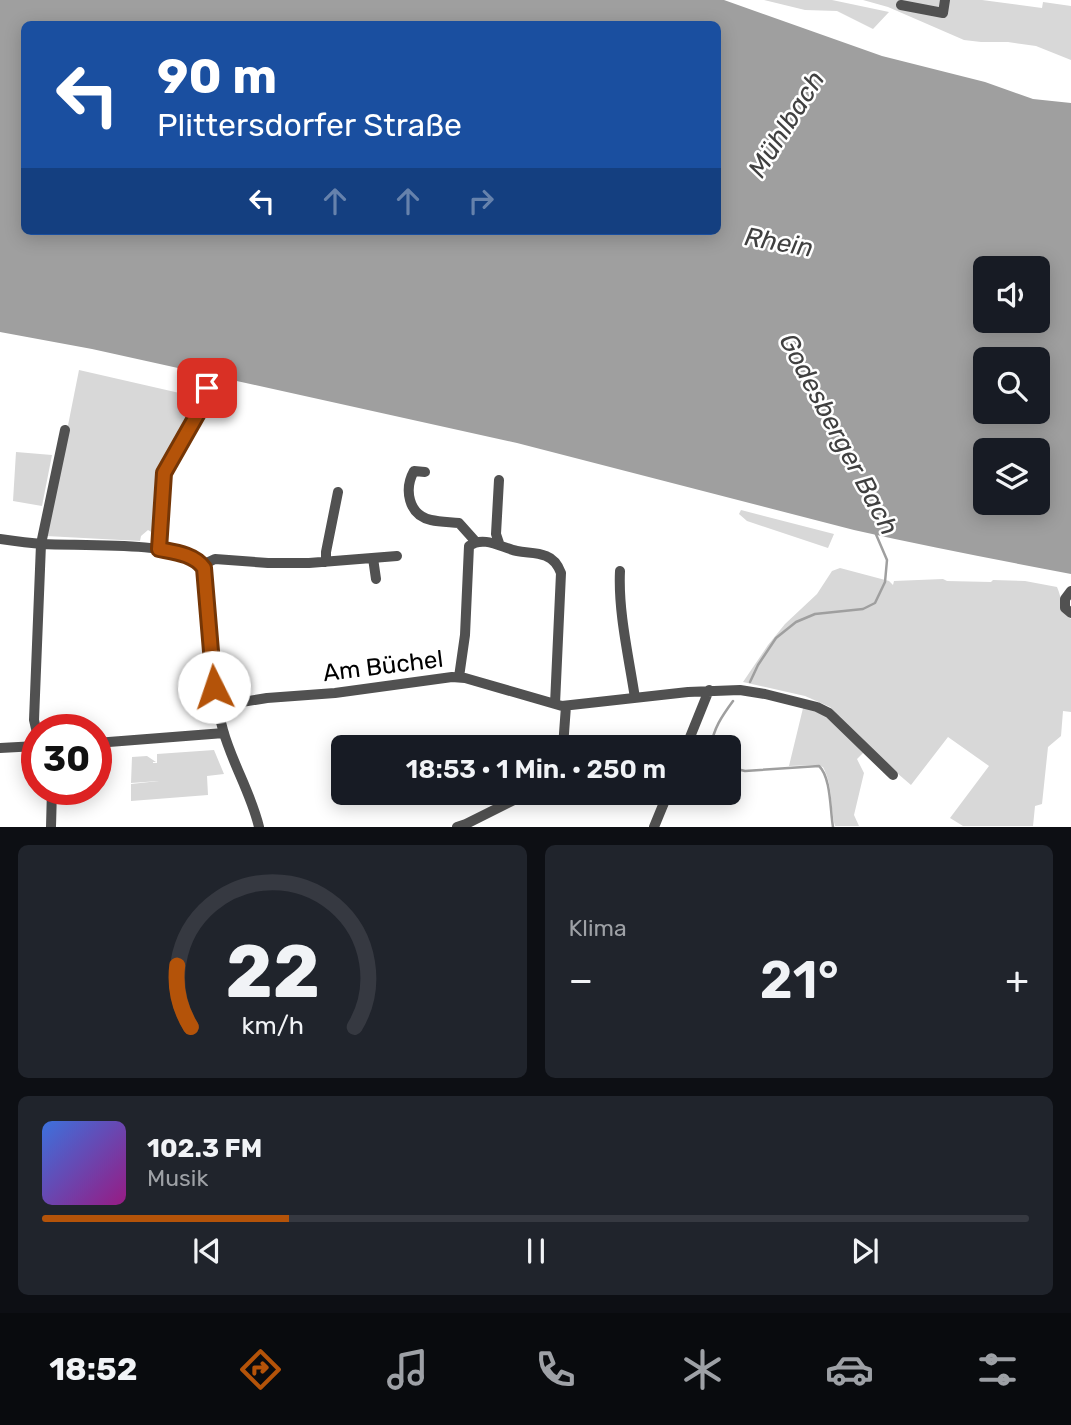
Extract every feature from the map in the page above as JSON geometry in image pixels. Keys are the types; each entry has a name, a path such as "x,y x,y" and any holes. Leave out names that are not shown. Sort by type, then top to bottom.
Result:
{"street":[{"path":"900,6 943,13 945,0"},
{"path":"159,549 164,473 202,406 207,388"},
{"path":"35,714 41,544 65,430"},
{"path":"425,472 414,471 410,478 410,503 423,517 459,523 472,544 459,677"},
{"path":"499,480 496,534 499,543"},
{"path":"326,562 338,492"},
{"path":"0,539 41,544 159,549 197,559 205,574 217,706 224,733 255,810 259,827"},
{"path":"472,544 499,543 509,549 546,556 559,569 562,735"},
{"path":"202,565 215,559 268,563 326,562 397,556"},
{"path":"373,558 376,579"},
{"path":"620,570 619,583 635,698"},
{"path":"1071,591 1065,599 1065,608 1071,613"},
{"name":"Am Büchel","path":"217,706 445,677 459,677 561,705 709,690 740,690 823,709 834,716 893,775"},
{"path":"691,735 709,690"},
{"path":"112,742 224,733"},
{"path":"0,748 21,747"},
{"path":"51,827 52,805"},
{"path":"463,826 504,805"},
{"path":"654,827 663,805"}],"shaded area":[{"path":"764,0 832,0 889,12 873,29 837,11 805,10"},
{"path":"863,0 982,0 1042,8 1043,2 1071,6 1071,60 1036,46 964,40 888,7"},
{"path":"79,370 197,397 198,401 158,470 153,533 148,530 141,536 140,541 46,536"},
{"path":"16,452 52,455 42,506 13,501"},
{"path":"741,510 834,534 828,548 747,521 739,514"},
{"path":"840,568 889,581 893,585 894,581 943,579 1025,581 1057,587 1064,609 1071,619 1071,712 1063,711 1061,736 1048,747 1042,804 1035,806 1033,826 963,826 950,818 989,766 948,737 911,785 883,761 830,707 805,696 743,682 785,624 817,594 832,571"},
{"path":"804,704 825,713 864,752 857,759 864,773 854,815 859,826 835,826 828,781 823,767 789,766"},
{"path":"214,750 224,774 207,776 208,795 131,801 131,784 159,781 131,783 132,757 147,756 156,762 153,763 157,763 157,754"}],"water":[{"path":"0,0 724,0 882,56 985,82 1033,99 1071,103 1071,574 854,530 517,443 92,349 0,332"}],"waterway":[{"name":"Godesberger Bach","path":"750,682 776,638 796,622 815,614 863,609 875,603 885,582 887,560 875,532"},
{"name":"Godesberger Bach","path":"714,735 733,701"},
{"name":"Godesberger Bach","path":"741,770 819,766 828,786 833,827"}],"route":[{"path":"207,388 202,406 170,460 162,479 159,549 197,559 204,568 214,687"}],"water label":[{"name":"Mühlbach","path":"786,124"},
{"name":"Rhein","path":"779,242"}]}
